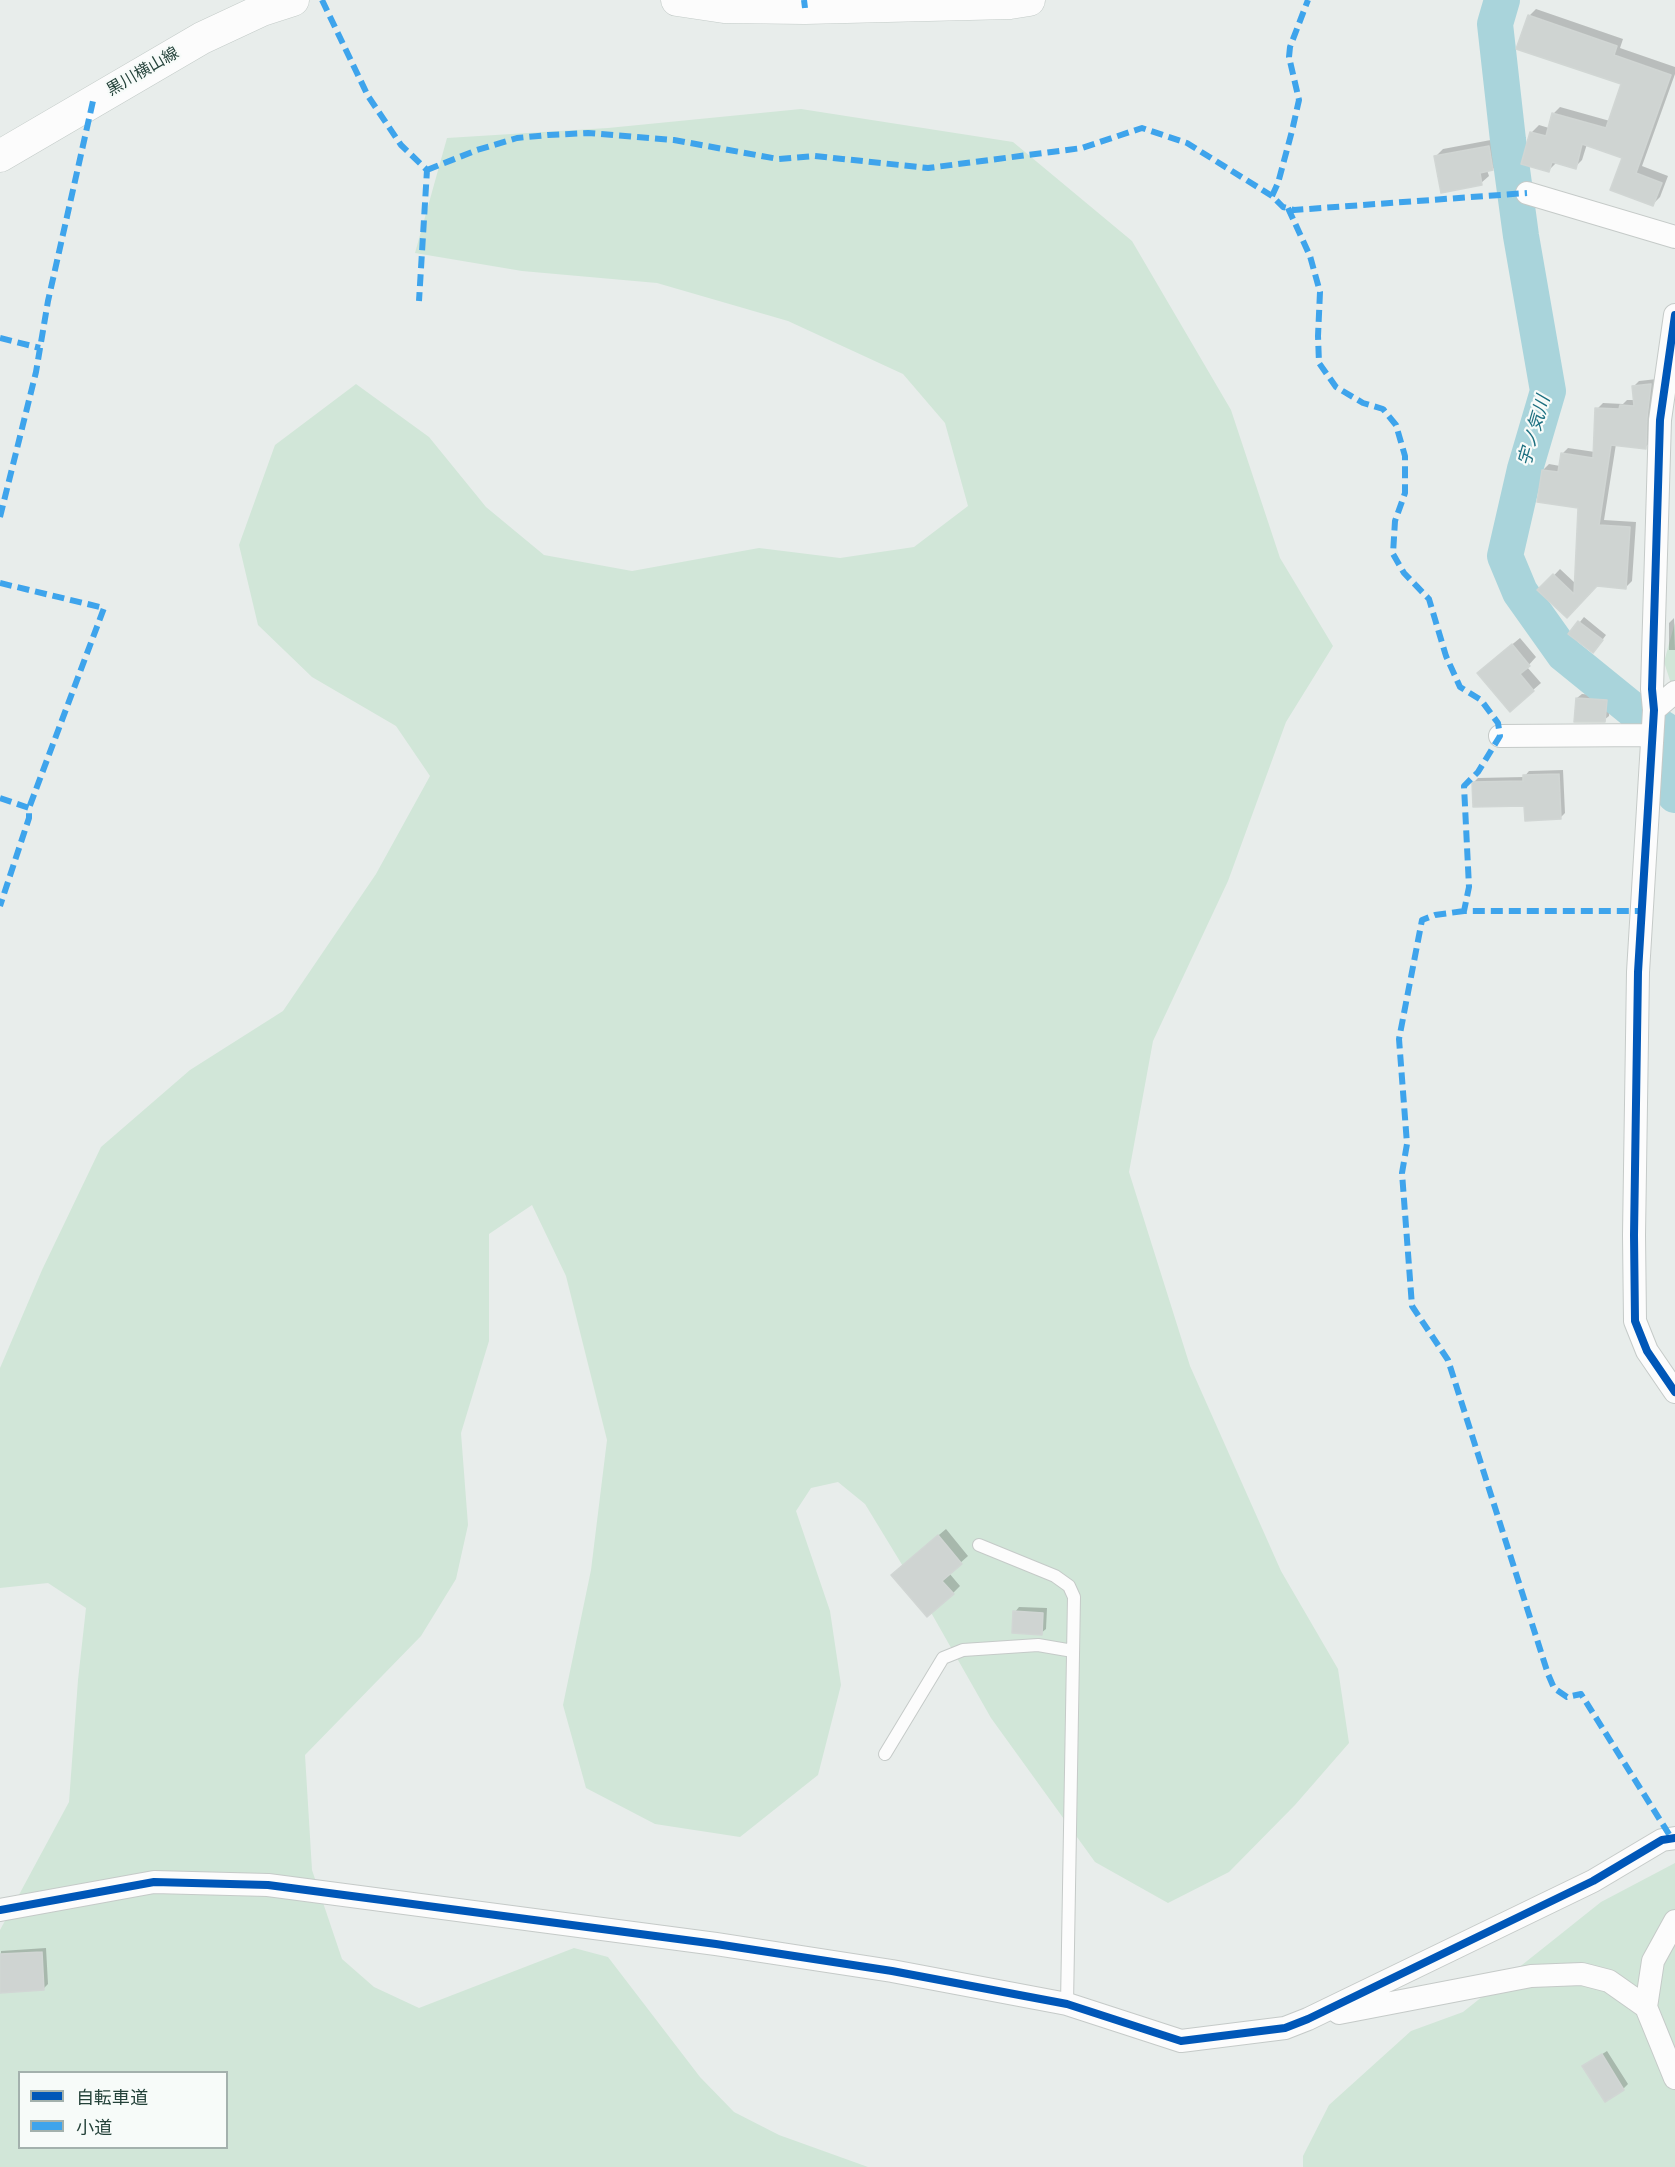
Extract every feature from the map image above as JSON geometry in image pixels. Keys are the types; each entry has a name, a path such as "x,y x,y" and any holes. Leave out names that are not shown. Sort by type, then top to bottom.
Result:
{"main road":[{"name":"黒川横山線","path":"0,156 202,38 262,10 293,0"},
{"path":"677,0 724,7 805,8 1010,3 1029,0"}],"street":[{"path":"1527,193 1675,237"},
{"path":"1675,315 1660,420 1653,655 1654,710 1638,972 1635,1321 1647,1351 1675,1392"},
{"path":"1654,710 1675,692"},
{"path":"1500,736 1652,735"},
{"path":"0,1910 154,1882 268,1885 716,1944 892,1971 1067,2004 1181,2041 1285,2028 1308,2019 1593,1881 1662,1840 1675,1838"},
{"path":"1675,1921 1653,1961 1646,2007 1675,2078"},
{"path":"1308,2019 1531,1976 1582,1974 1609,1982 1646,2007"}],"lane":[{"path":"979,1545 1055,1576 1069,1586 1074,1597 1067,2004"},
{"path":"885,1755 943,1658 963,1650 1038,1645 1073,1651"}],"green space":[{"path":"801,109 1013,142 1132,241 1231,410 1280,558 1333,646 1286,722 1228,881 1153,1041 1129,1172 1190,1366 1281,1571 1338,1669 1349,1743 1295,1805 1229,1872 1168,1903 1095,1862 991,1718 929,1609 865,1504 838,1482 811,1488 796,1511 830,1611 841,1685 818,1775 740,1837 655,1824 586,1788 563,1705 591,1570 607,1440 566,1276 532,1205 489,1234 489,1341 461,1433 468,1525 456,1579 421,1636 305,1755 312,1870 342,1959 374,1987 419,2008 574,1948 608,1957 700,2077 734,2112 779,2135 868,2167 0,2167 0,1930 69,1802 86,1608 48,1583 0,1588 0,1368 42,1270 101,1147 190,1070 283,1011 376,874 430,776 396,726 312,677 258,625 239,545 275,445 356,384 429,437 486,507 544,555 632,571 759,548 840,558 914,547 968,506 945,423 903,374 788,321 657,283 522,271 415,253 447,138 608,128"},
{"path":"1675,622 1675,696 1664,662"},
{"path":"1675,1863 1675,2167 1303,2167 1303,2156 1329,2105 1411,2031 1463,2012 1601,1902"}],"building":[{"path":"1528,15 1617,46 1614,55 1671,75 1636,173 1662,183 1653,206 1610,190 1622,158 1582,144 1576,169 1552,162 1549,172 1521,164 1530,132 1546,136 1552,113 1606,128 1621,84 1516,49"},
{"path":"1489,146 1493,170 1480,173 1482,185 1441,193 1434,156"},
{"path":"1651,384 1646,449 1611,445 1599,525 1630,527 1626,589 1597,586 1567,618 1537,590 1553,574 1574,594 1578,508 1537,502 1542,470 1558,472 1561,453 1593,458 1595,408 1619,409 1620,405 1634,406 1632,386"},
{"path":"1578,621 1603,640 1593,653 1568,634"},
{"path":"1512,644 1530,666 1520,674 1534,691 1510,712 1477,673"},
{"path":"1576,698 1607,700 1605,722 1574,722"},
{"path":"1559,774 1561,819 1525,821 1524,806 1473,807 1472,782 1523,781 1523,775"},
{"path":"938,1535 962,1564 942,1581 954,1594 927,1617 891,1575"},
{"path":"1013,1611 1043,1613 1042,1635 1012,1633"},
{"path":"42,1952 44,1990 0,1993 0,1954"},
{"path":"1602,2054 1624,2090 1605,2102 1582,2066"}],"waterway":[{"name":"宇ノ気川","path":"1502,0 1495,24 1508,140 1521,236 1548,391 1525,469 1505,556 1520,592 1564,654 1633,710 1670,733 1671,779 1675,795"}],"marked path":[{"path":"322,0 368,96 401,145 427,170 419,301"},
{"path":"804,0 805,8"},
{"path":"1272,196 1278,183 1299,100 1289,57 1290,47 1308,0"},
{"path":"0,517 36,372 48,301 93,101"},
{"path":"427,170 477,150 517,138 548,135 588,133 674,140 778,159 815,156 928,168 1082,148 1142,128 1187,143 1272,196 1283,207 1294,210 1527,193"},
{"path":"1288,208 1310,256 1320,292 1319,363 1336,387 1363,403 1383,409 1396,425 1405,456 1405,493 1395,521 1393,554 1404,573 1429,599 1446,656 1460,687 1481,700 1498,723 1500,736 1478,772 1464,786 1469,887 1464,911 1642,911"},
{"path":"0,338 40,348"},
{"path":"0,583 104,608 29,808"},
{"path":"0,798 29,808 29,818 0,906"},
{"path":"1464,911 1435,915 1422,920 1399,1039 1407,1144 1402,1173 1412,1306 1448,1360 1554,1688 1567,1697 1581,1694 1672,1839"}],"cycle path":[{"path":"1675,315 1660,420 1652,689 1654,710 1638,972 1634,1235 1635,1321 1647,1351 1675,1392"},
{"path":"0,1910 154,1882 268,1885 716,1944 892,1971 1067,2004 1181,2041 1285,2028 1308,2019 1593,1881 1662,1840 1675,1838"}]}
